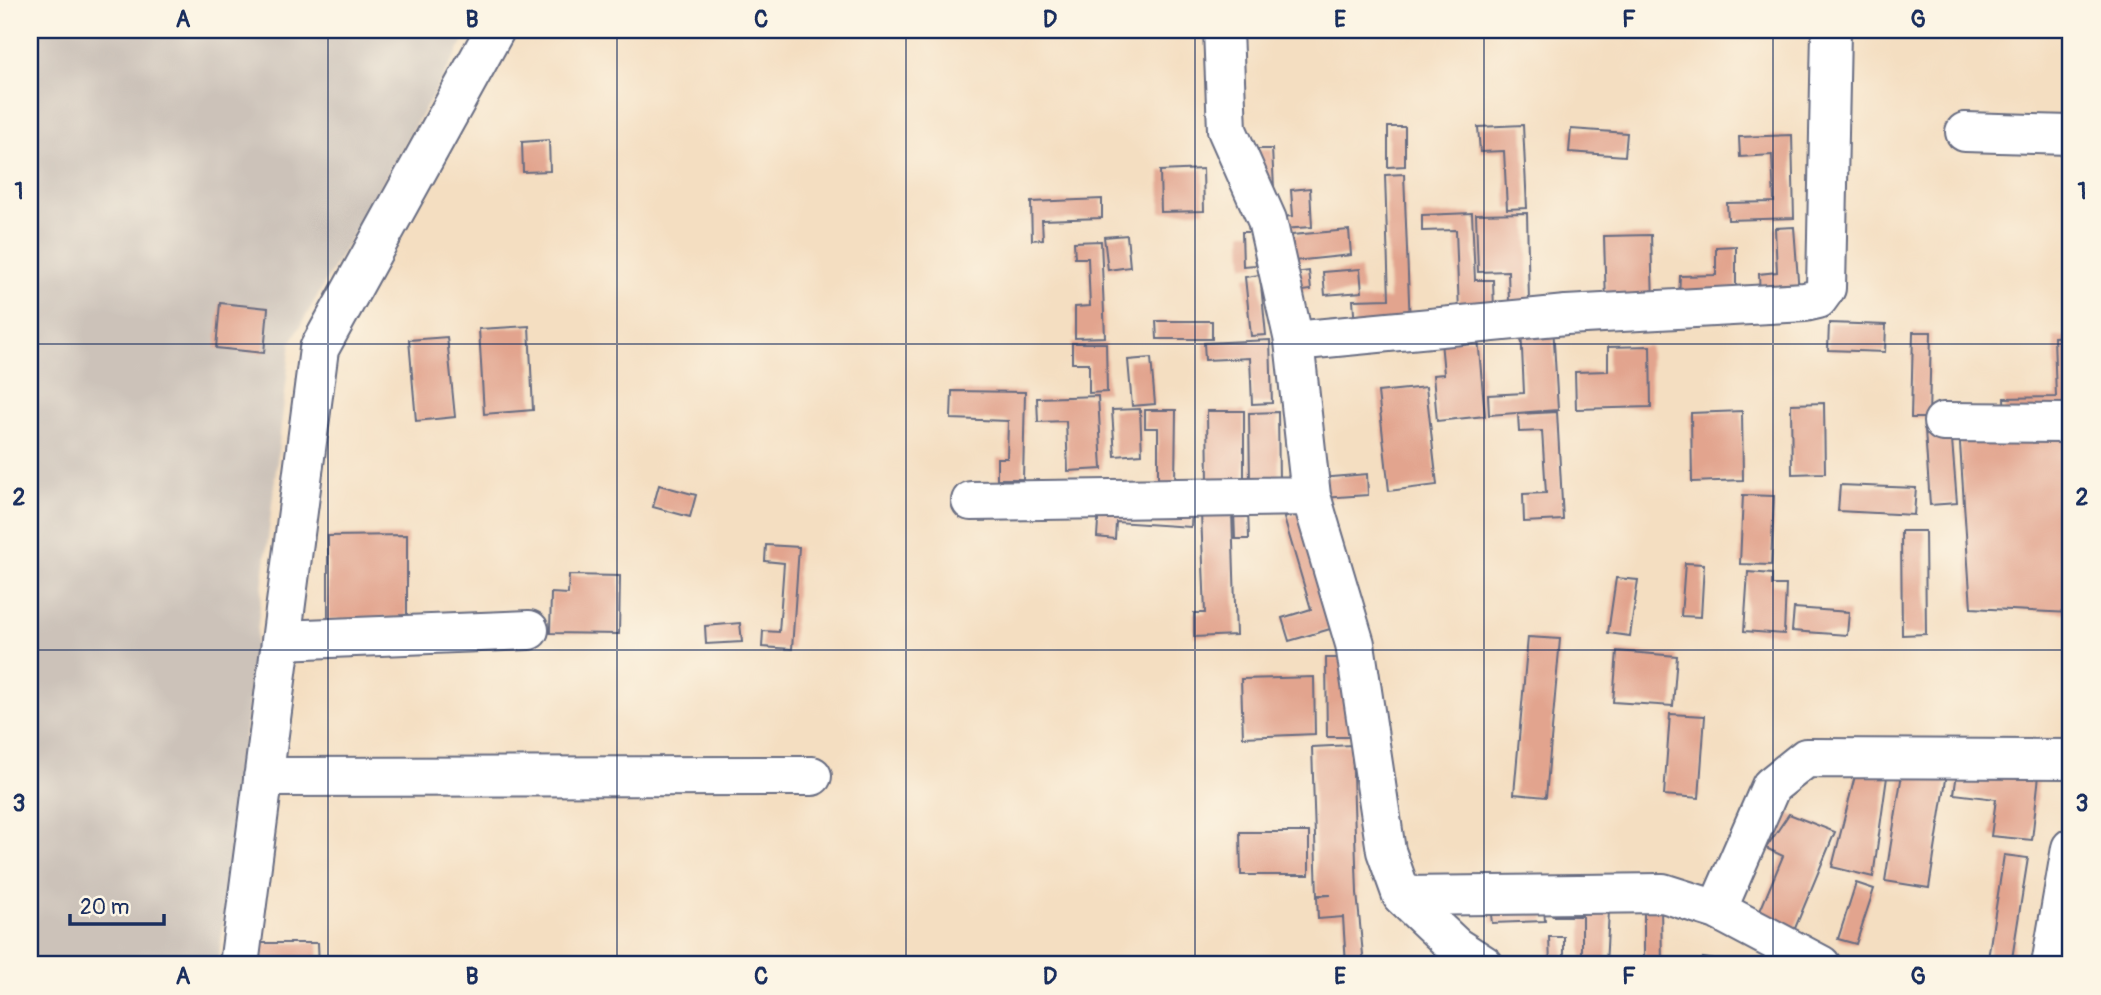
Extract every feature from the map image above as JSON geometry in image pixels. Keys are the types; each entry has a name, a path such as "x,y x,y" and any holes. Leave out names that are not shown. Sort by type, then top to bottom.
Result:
{"street":[{"path":"239,965 319,348 495,30"},
{"path":"1223,30 1227,130 1267,220 1294,341 1311,496 1354,644 1386,851 1402,896 1456,947 1484,965"},
{"path":"1294,341 1566,315 1805,302 1818,299 1826,288 1830,30"},
{"path":"1965,132 2071,135"},
{"path":"1943,422 2071,424"},
{"path":"971,501 1311,496"},
{"path":"281,640 529,630"},
{"path":"1717,910 1771,786 1805,758 2071,759"},
{"path":"263,777 813,776"},
{"path":"2051,965 2071,848"},
{"path":"1402,896 1663,893 1717,910 1821,965"}],"shaded area":[{"path":"30,30 470,30 291,342 218,965 30,965"}],"building":[{"path":"1523,125 1527,208 1507,209 1504,151 1480,152 1478,127"},
{"path":"1388,127 1405,127 1405,166 1388,167"},
{"path":"1571,129 1627,133 1625,156 1569,152"},
{"path":"1792,135 1794,218 1728,220 1727,203 1774,202 1772,155 1740,157 1739,137"},
{"path":"549,140 550,171 523,172 522,142"},
{"path":"1256,149 1272,149 1274,188 1258,188"},
{"path":"1203,169 1204,211 1161,212 1160,171"},
{"path":"1404,174 1410,325 1355,327 1353,300 1389,299 1385,175"},
{"path":"1310,188 1312,227 1280,229 1279,217 1293,216 1291,190"},
{"path":"1102,199 1102,218 1042,220 1043,239 1032,240 1031,202"},
{"path":"1472,213 1475,280 1493,280 1494,311 1459,312 1456,230 1422,231 1422,215"},
{"path":"1527,213 1529,302 1509,303 1508,271 1478,272 1476,214"},
{"path":"1794,227 1799,293 1760,296 1759,274 1777,272 1775,228"},
{"path":"1349,230 1351,255 1294,261 1292,235"},
{"path":"1242,232 1254,232 1256,265 1243,266"},
{"path":"1127,235 1130,267 1108,270 1104,237"},
{"path":"1651,235 1653,303 1606,304 1604,236"},
{"path":"1101,241 1105,337 1075,338 1075,307 1090,306 1088,258 1075,258 1074,242"},
{"path":"1736,246 1736,299 1679,299 1680,276 1716,275 1716,247"},
{"path":"1360,269 1362,292 1325,295 1323,272"},
{"path":"1309,271 1311,290 1288,293 1285,274"},
{"path":"1260,275 1266,335 1251,336 1245,277"},
{"path":"220,303 268,308 264,353 216,348"},
{"path":"1156,321 1212,321 1212,339 1157,339"},
{"path":"1829,323 1886,325 1885,352 1828,350"},
{"path":"1553,325 1558,410 1489,415 1488,395 1524,393 1521,327"},
{"path":"529,326 533,410 484,414 479,329"},
{"path":"1913,332 1931,332 1929,418 1911,418"},
{"path":"2071,336 2071,417 2005,419 2004,398 2056,397 2054,337"},
{"path":"447,337 455,417 416,421 409,340"},
{"path":"1478,338 1485,416 1437,421 1433,375 1444,374 1441,341"},
{"path":"1270,340 1272,403 1252,404 1250,358 1205,360 1204,343"},
{"path":"1072,343 1106,343 1107,392 1089,393 1089,363 1072,363"},
{"path":"1650,346 1651,407 1576,409 1575,372 1608,371 1608,347"},
{"path":"1151,358 1155,404 1132,406 1128,360"},
{"path":"1426,387 1437,485 1389,491 1378,392"},
{"path":"952,391 1025,392 1023,479 997,479 997,458 1007,458 1008,421 951,419"},
{"path":"1098,396 1102,469 1068,471 1066,421 1038,422 1037,398"},
{"path":"1824,403 1825,473 1792,474 1791,404"},
{"path":"1140,409 1142,454 1115,456 1112,410"},
{"path":"1145,410 1176,410 1175,484 1158,484 1158,428 1145,428"},
{"path":"1207,411 1244,411 1244,483 1208,483"},
{"path":"1742,411 1743,480 1692,482 1691,413"},
{"path":"1278,412 1279,481 1250,482 1249,413"},
{"path":"1557,412 1563,520 1524,522 1523,494 1546,493 1542,431 1519,432 1518,414"},
{"path":"1951,428 1957,503 1930,505 1925,430"},
{"path":"1959,429 2071,432 2071,613 1971,608"},
{"path":"1367,474 1368,495 1322,498 1320,478"},
{"path":"659,485 696,495 690,517 653,507"},
{"path":"1840,485 1916,488 1914,515 1838,511"},
{"path":"1743,495 1774,496 1771,565 1740,564"},
{"path":"1099,505 1192,511 1191,527 1116,522 1115,539 1097,537"},
{"path":"1248,509 1249,539 1235,539 1234,510"},
{"path":"1232,512 1236,635 1194,637 1194,613 1205,613 1201,513"},
{"path":"1303,512 1337,627 1289,641 1282,618 1311,609 1284,518"},
{"path":"1901,531 1925,531 1926,634 1902,635"},
{"path":"407,535 407,618 328,619 328,536"},
{"path":"766,545 799,547 792,649 762,647 763,631 779,632 784,563 765,561"},
{"path":"1685,563 1704,564 1701,617 1681,616"},
{"path":"1748,572 1772,574 1772,585 1786,585 1784,634 1744,631"},
{"path":"569,575 620,576 619,634 550,633 551,593 568,594"},
{"path":"1616,578 1638,580 1630,636 1608,633"},
{"path":"1794,608 1849,612 1847,635 1792,631"},
{"path":"740,623 742,642 706,644 705,626"},
{"path":"1528,637 1560,639 1546,797 1514,794"},
{"path":"1617,651 1677,656 1673,706 1613,702"},
{"path":"1326,658 1348,658 1349,737 1327,737"},
{"path":"1314,677 1315,734 1243,737 1241,679"},
{"path":"1670,714 1705,716 1699,798 1664,795"},
{"path":"1352,745 1357,893 1364,965 1346,965 1343,917 1318,919 1317,896 1331,895 1317,895 1312,747"},
{"path":"1958,766 2039,775 2032,840 1991,836 1996,799 1954,794"},
{"path":"1903,767 1947,773 1929,888 1885,881"},
{"path":"1857,768 1888,770 1873,877 1832,867"},
{"path":"1789,814 1835,832 1791,938 1755,923 1783,856 1766,848"},
{"path":"1240,832 1309,832 1309,875 1241,875"},
{"path":"2004,855 2028,858 2011,965 1987,965"},
{"path":"1856,883 1874,889 1856,944 1838,939"},
{"path":"1661,906 1662,965 1644,965 1644,908"},
{"path":"1544,909 1545,921 1492,923 1491,915"},
{"path":"1556,909 1609,911 1606,965 1582,965 1582,916 1553,916"},
{"path":"1549,937 1564,937 1564,965 1550,965"},
{"path":"260,943 318,943 319,965 260,965"},
{"path":"1703,958 1728,962 1727,965 1701,965"}]}
